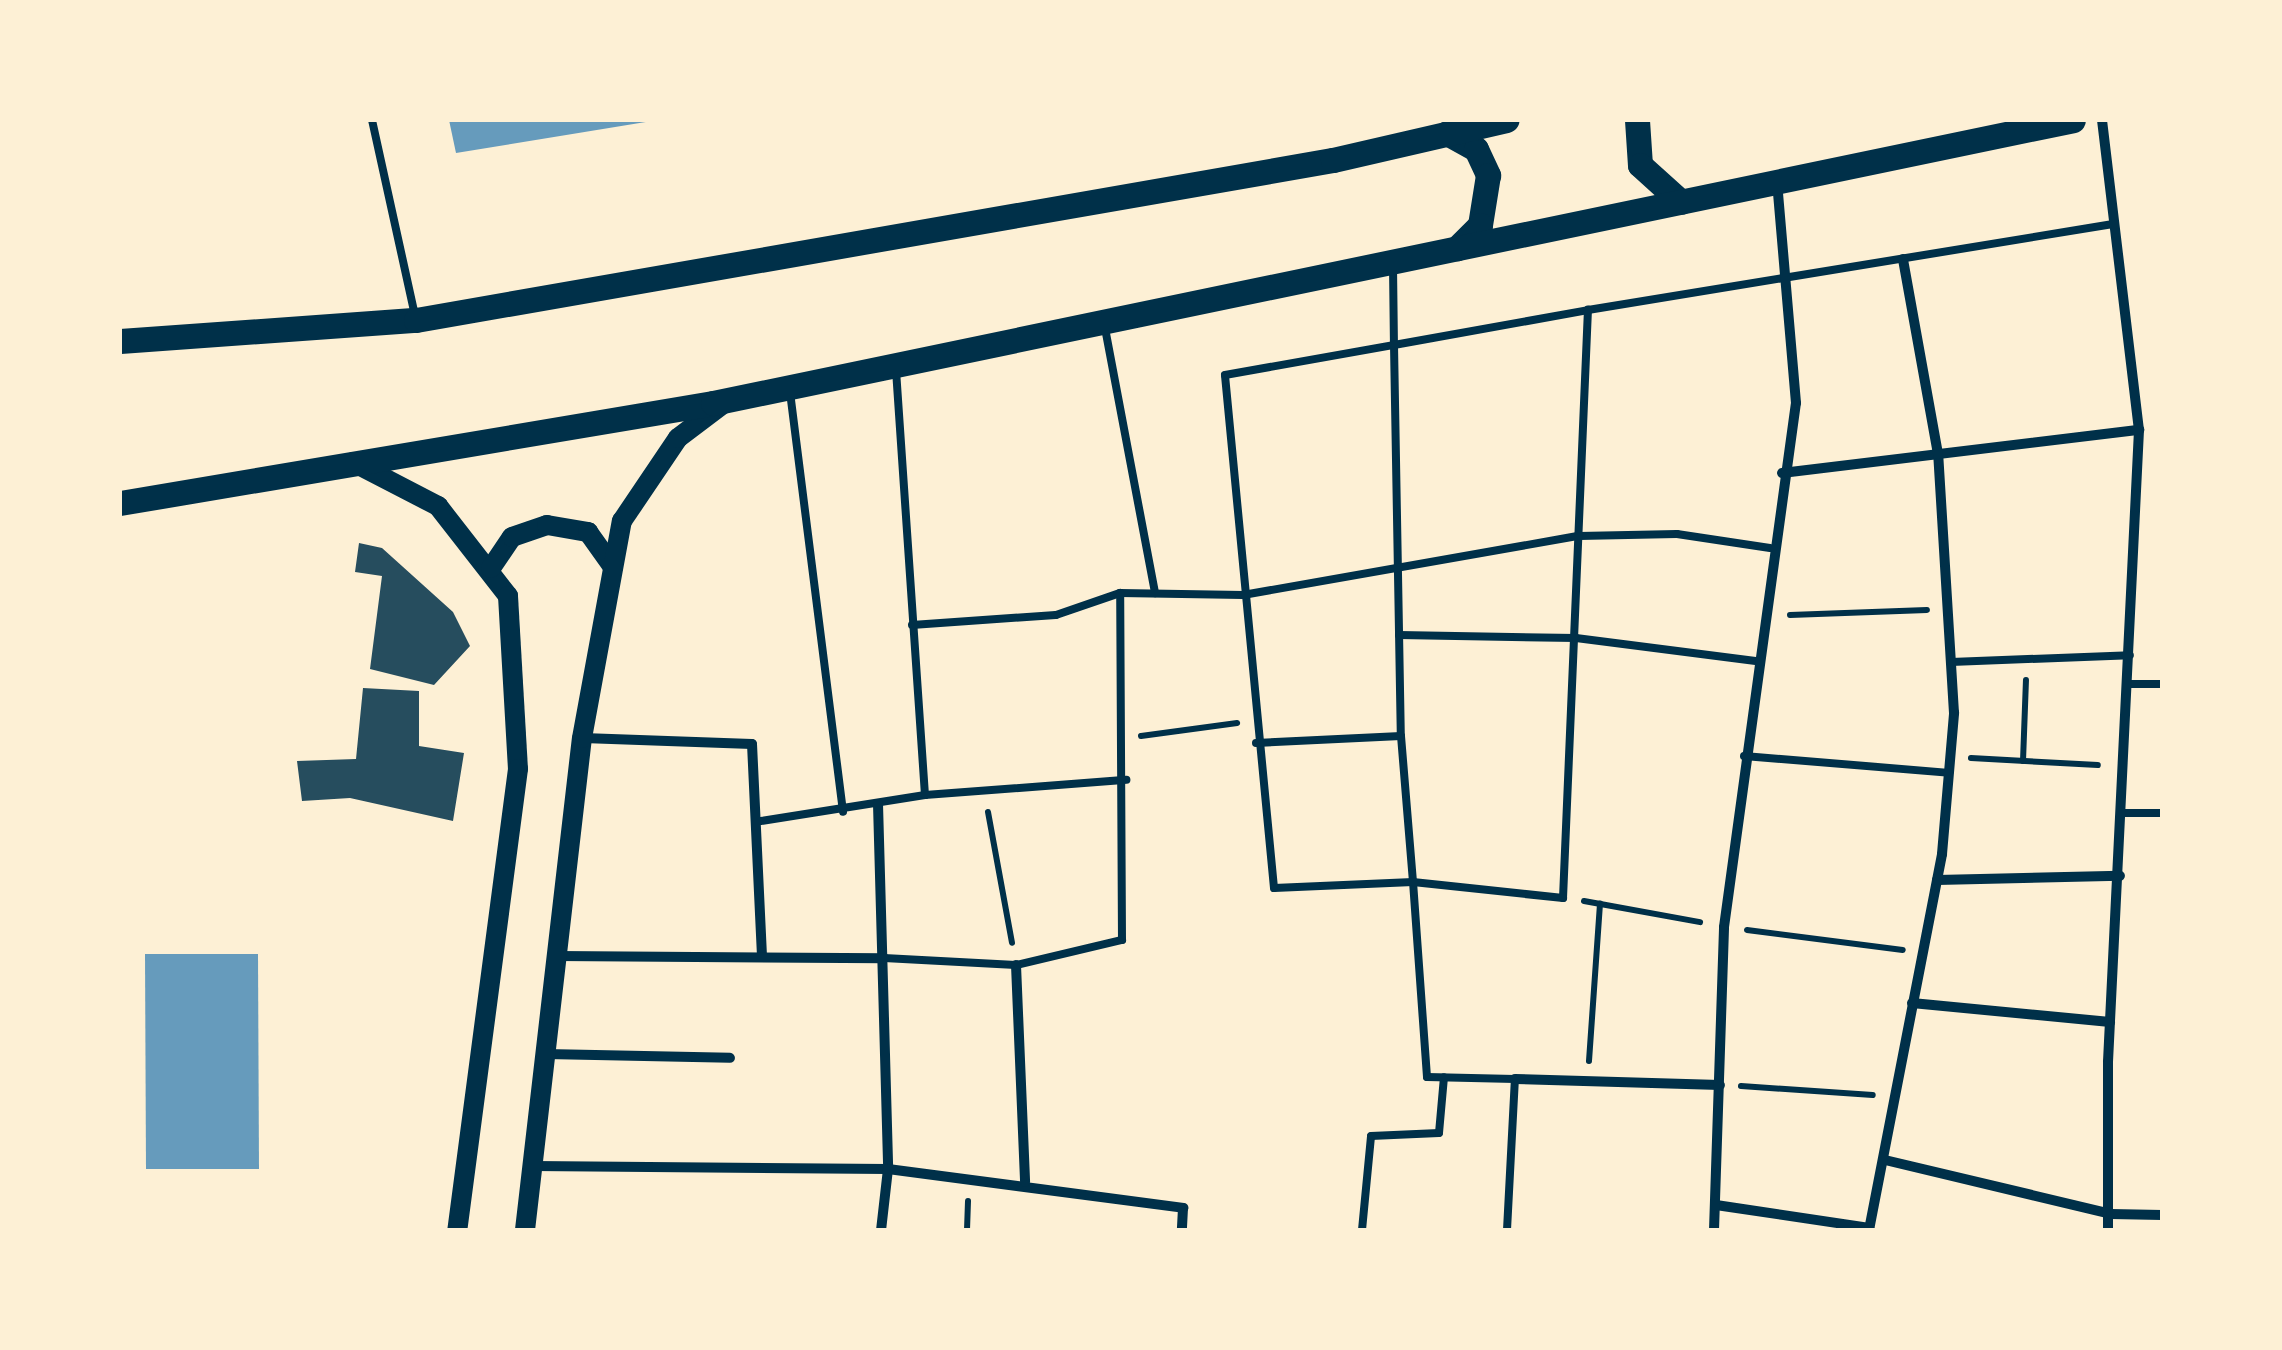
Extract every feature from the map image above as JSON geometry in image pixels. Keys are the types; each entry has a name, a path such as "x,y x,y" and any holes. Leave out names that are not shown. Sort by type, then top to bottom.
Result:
{"main road":[{"path":"120,340 416,320 1506,120"},
{"path":"1637,120 1640,164 1681,202"},
{"path":"120,504 347,460 729,400 2073,120"},
{"path":"1447,133 1476,149 1488,175 1480,225 1458,248"},
{"path":"525,1230 582,738 622,521 648,476 729,400"},
{"path":"347,460 438,506 491,568 508,596 518,769 457,1230"},
{"path":"491,568 512,537 548,525 588,532 613,567"}],"street":[{"path":"2102,120 2140,430 2128,767 2110,1022 2108,1230"},
{"path":"1714,1230 1724,927 1770,548 1796,403 1790,278 1776,182"},
{"path":"1716,1205 1869,1229 1885,1160 1937,880 1949,773 1952,662 1938,454 1902,259"},
{"path":"1782,472 2140,430"},
{"path":"582,738 752,744 761,820 762,957"},
{"path":"878,804 888,1169 881,1230"},
{"path":"1937,880 2120,876"},
{"path":"557,956 884,958"},
{"path":"1016,966 1025,1182"},
{"path":"1912,1003 2110,1022"},
{"path":"545,1054 730,1058"},
{"path":"1515,1079 1720,1085"},
{"path":"1885,1160 2111,1214 2162,1215"},
{"path":"532,1166 888,1169 1025,1182 1183,1208 1182,1230"}],"lane":[{"path":"372,120 416,320"},
{"path":"1588,310 1563,898 1413,882 1274,888 1256,743 1225,375 1588,310 2113,224"},
{"path":"1393,262 1400,736 1427,1077 1515,1079 1507,1230"},
{"path":"1104,322 1155,594"},
{"path":"896,366 925,795"},
{"path":"790,388 843,812"},
{"path":"912,625 1056,615 1120,593 1243,595 1580,536 1677,534 1770,548"},
{"path":"884,958 1016,966 1122,940 1126,780 1120,593"},
{"path":"1399,635 1576,638 1756,662"},
{"path":"1952,662 2130,655"},
{"path":"2130,684 2162,684"},
{"path":"1256,743 1400,736"},
{"path":"1744,756 1949,773"},
{"path":"761,820 843,812 925,795 1126,780"},
{"path":"2124,813 2162,814"},
{"path":"1362,1230 1371,1136 1439,1133 1444,1077"}],"path":[{"path":"1763,616 1950,609"},
{"path":"2023,761 2026,659"},
{"path":"1125,738 1254,720"},
{"path":"1950,756 2128,767"},
{"path":"984,792 1016,966"},
{"path":"1563,898 1724,927 1922,953"},
{"path":"1588,1081 1600,903"},
{"path":"1720,1085 1894,1096"}],"water":[{"path":"449,120 658,120 456,153"},
{"path":"145,954 258,954 259,1169 146,1169"}],"building":[{"path":"359,543 382,548 453,612 470,646 434,685 370,669 382,576 355,572"},
{"path":"363,688 419,691 419,746 464,753 453,821 350,798 302,801 297,761 356,759"}]}
